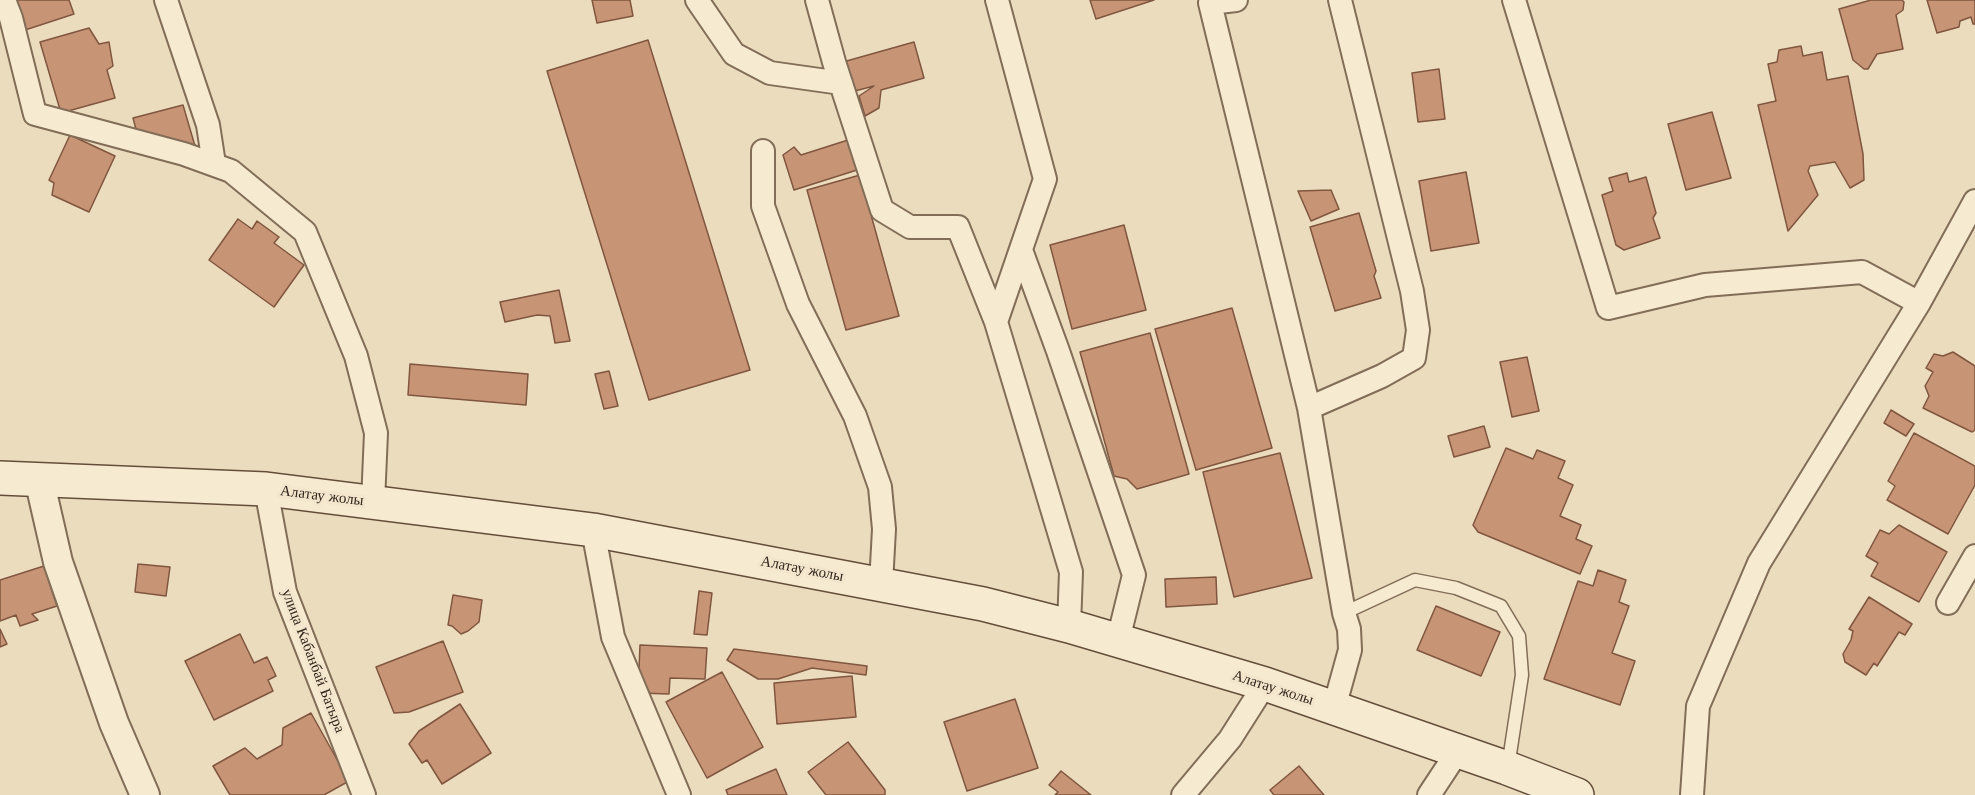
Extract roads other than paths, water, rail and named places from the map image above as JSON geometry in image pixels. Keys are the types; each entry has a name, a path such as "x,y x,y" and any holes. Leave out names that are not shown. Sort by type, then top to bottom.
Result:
{"main road":[{"name":"Алатау жолы","path":"0,478 267,489 593,530 983,604 1069,626 1265,684 1507,768 1577,795"}],"street":[{"path":"4,0 11,18 35,114 184,154 231,171 305,232 356,356 376,433 373,502"},
{"path":"166,0 208,125 214,164"},
{"path":"696,0 734,54 770,73 841,83"},
{"path":"817,0 882,210 910,227 958,227 996,322 1071,572 1069,626"},
{"path":"996,322 1045,179 997,0"},
{"path":"1236,0 1209,1 1309,408 1344,613 1349,629 1350,650 1334,708"},
{"path":"1309,408 1382,376 1414,358 1418,330 1412,291 1340,0"},
{"path":"1514,0 1608,308 1705,285 1862,272 1919,303"},
{"path":"763,151 763,206 798,304 855,416 880,487 884,530 881,584"},
{"path":"1692,795 1698,706 1758,563 1919,303 1975,201"},
{"path":"1021,250 1134,575 1118,640"},
{"path":"39,479 58,562 114,723 145,795"},
{"name":"улица Кабанбай Батыра","path":"267,489 285,592 364,795"},
{"path":"593,530 613,637 679,795"},
{"path":"1948,603 1975,556"},
{"path":"1183,795 1230,739 1265,684"},
{"path":"1429,795 1458,751"}],"lane":[{"path":"1344,613 1414,580 1456,588 1502,606 1519,636 1522,675 1507,768"}]}
